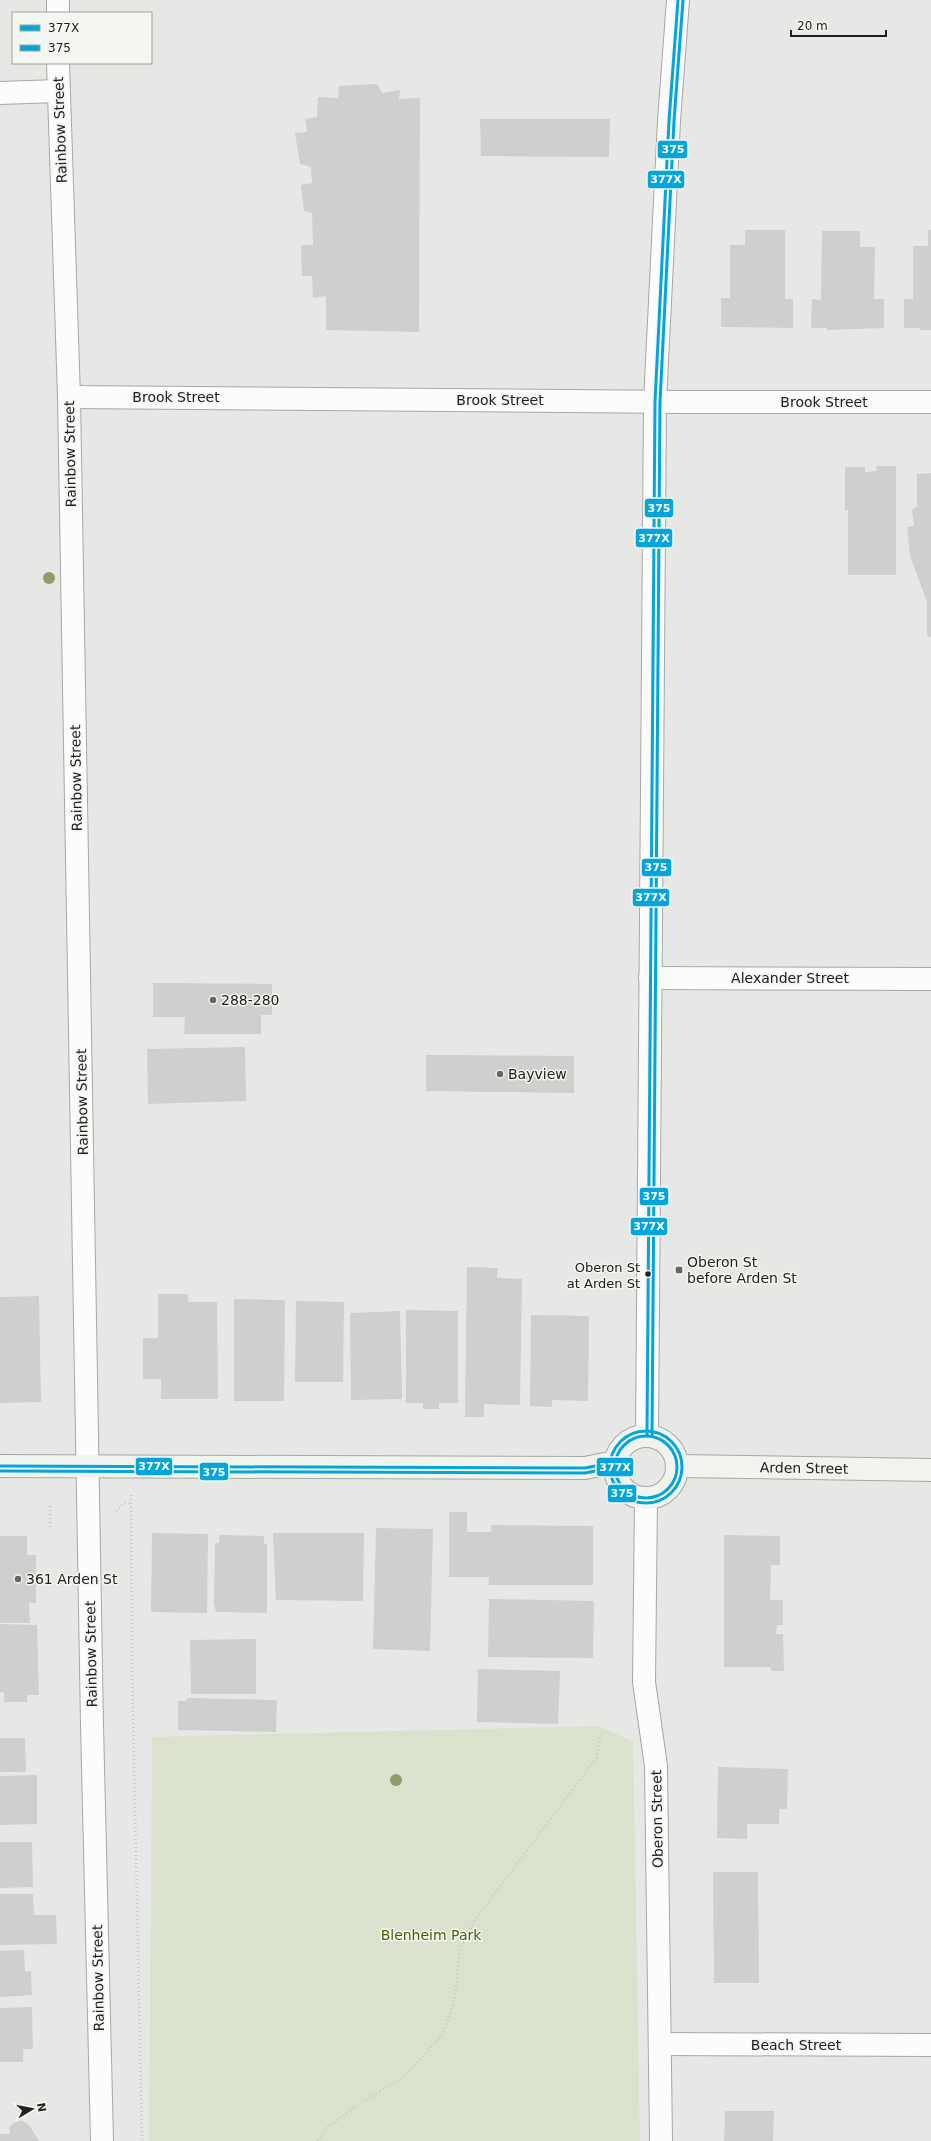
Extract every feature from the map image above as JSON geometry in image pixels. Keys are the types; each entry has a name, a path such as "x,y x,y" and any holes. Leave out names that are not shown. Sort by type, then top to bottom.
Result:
{"main road":[{"path":"647,1436 658,1438 670,1447 675,1456 677,1466 675,1477 670,1488 661,1494 646,1498 635,1496 620,1485 616,1475 615,1462 618,1452 627,1442 636,1437 647,1436"},
{"path":"0,1466 584,1468 615,1462"},
{"name":"Arden Street","path":"677,1466 931,1470"}],"street":[{"path":"58,0 58,12"},
{"path":"647,1436 655,402 669,121 678,0"},
{"name":"Rainbow Street","path":"58,64 69,397 89,1467 92,1725 102,2141"},
{"path":"0,93 58,91"},
{"name":"Brook Street","path":"69,397 655,402 931,402"},
{"name":"Alexander Street","path":"650,978 931,979"},
{"name":"Oberon Street","path":"646,1498 644,1682 656,1766 661,2044 661,2141"},
{"name":"Beach Street","path":"661,2044 931,2045"}],"path":[{"path":"131,1495 132,1698 142,2141"},
{"path":"50,1506 50,1530"},
{"path":"318,2141 328,2127 355,2107 406,2075 442,2035 454,2002 460,1950 473,1923 597,1757 602,1731"}],"green space":[{"name":"Blenheim Park","path":"597,1726 633,1741 640,2141 149,2141 152,1737"}],"building":[{"path":"377,84 382,93 400,90 399,99 420,98 419,332 326,330 326,296 313,298 312,276 302,276 301,245 313,245 312,213 304,211 301,185 312,183 311,167 300,164 295,133 307,132 305,119 317,117 318,97 338,98 339,86"},
{"path":"480,119 610,119 609,157 481,156"},
{"path":"745,230 785,230 785,299 793,299 793,328 721,327 721,298 730,298 730,245 745,245"},
{"path":"928,230 931,230 931,330 904,328 904,299 913,299 913,246 928,246"},
{"path":"822,231 860,231 860,247 875,247 874,299 884,299 884,328 827,330 827,328 811,328 812,299 821,300"},
{"path":"876,466 896,466 896,575 848,575 848,510 845,510 845,467 865,467 865,472 877,471"},
{"path":"931,473 931,637 927,636 927,602 910,556 907,527 914,526 912,510 917,507 917,474"},
{"name":"288-280","path":"153,983 272,984 272,1015 261,1015 261,1034 184,1034 185,1017 153,1017"},
{"path":"245,1047 246,1101 148,1104 147,1049"},
{"name":"Bayview","path":"426,1055 574,1056 574,1093 426,1091"},
{"path":"467,1267 498,1268 497,1278 522,1279 520,1405 484,1404 484,1417 465,1417"},
{"path":"158,1294 188,1294 188,1302 217,1302 218,1399 161,1399 161,1379 143,1379 143,1338 158,1338"},
{"path":"39,1296 41,1402 0,1403 0,1297"},
{"path":"234,1299 285,1300 284,1401 234,1401"},
{"path":"296,1301 344,1302 343,1382 295,1382"},
{"path":"406,1310 458,1311 458,1403 439,1403 439,1409 423,1409 423,1403 406,1403"},
{"path":"400,1311 402,1399 351,1400 350,1313"},
{"path":"531,1315 589,1316 588,1401 552,1400 552,1407 530,1406"},
{"path":"449,1512 467,1512 467,1532 491,1532 491,1525 593,1526 593,1585 489,1585 489,1577 449,1577"},
{"path":"376,1528 433,1529 430,1651 373,1649"},
{"path":"152,1533 208,1534 207,1613 151,1612"},
{"path":"273,1533 364,1533 363,1601 276,1600"},
{"path":"219,1535 264,1536 264,1544 267,1544 267,1613 216,1612 214,1604 215,1543 219,1543"},
{"path":"724,1535 780,1536 780,1565 771,1565 770,1600 783,1600 783,1625 777,1625 776,1634 783,1634 784,1671 771,1671 771,1667 724,1667"},
{"name":"361 Arden St","path":"0,1536 27,1536 27,1555 36,1555 36,1603 29,1603 30,1623 0,1623"},
{"path":"489,1599 594,1601 593,1658 488,1657"},
{"path":"0,1624 37,1625 39,1695 27,1695 27,1702 4,1702 4,1693 0,1692"},
{"path":"256,1639 256,1694 191,1694 190,1640"},
{"path":"478,1669 560,1671 558,1724 477,1722"},
{"path":"187,1698 277,1700 276,1732 178,1730 178,1701 187,1701"},
{"path":"0,1738 25,1738 26,1772 0,1772"},
{"path":"718,1767 788,1769 787,1809 779,1809 779,1824 747,1824 747,1839 717,1838"},
{"path":"37,1775 37,1824 0,1825 0,1776"},
{"path":"0,1842 32,1842 33,1887 0,1888"},
{"path":"713,1872 758,1872 759,1983 714,1983"},
{"path":"0,1894 33,1894 34,1915 56,1915 57,1944 0,1945"},
{"path":"24,1950 25,1972 31,1971 32,1995 0,1997 0,1951"},
{"path":"32,2007 33,2049 23,2049 23,2062 0,2062 0,2008"},
{"path":"725,2111 774,2111 773,2141 724,2141"},
{"path":"21,2120 29,2125 39,2141 0,2141 0,2134 10,2134 9,2128 13,2123"}],"transit line":[{"name":"377X","path":"647,1436 655,402 669,121 678,0"},
{"name":"375","path":"652,1436 660,402 674,121 683,0"},
{"name":"375","path":"646,1431 666,1437 676,1447 682,1467 676,1487 666,1497 646,1503 626,1497 616,1487 610,1467 616,1447 626,1437 646,1431"},
{"name":"377X","path":"646,1436 658,1438 668,1445 675,1455 677,1467 675,1479 668,1489 658,1496 646,1498 634,1496 624,1489 617,1479 615,1467 617,1455 624,1445 634,1438 646,1436"},
{"name":"377X","path":"0,1466 585,1468 615,1462"},
{"name":"375","path":"0,1471 585,1473 616,1467"}],"place":[{"name":"288-280","path":"213,1000"},
{"name":"Bayview","path":"500,1074"},
{"name":"Oberon St before Arden St","path":"679,1270"},
{"name":"Oberon St at Arden St","path":"648,1274"},
{"name":"361 Arden St","path":"18,1579"}]}
